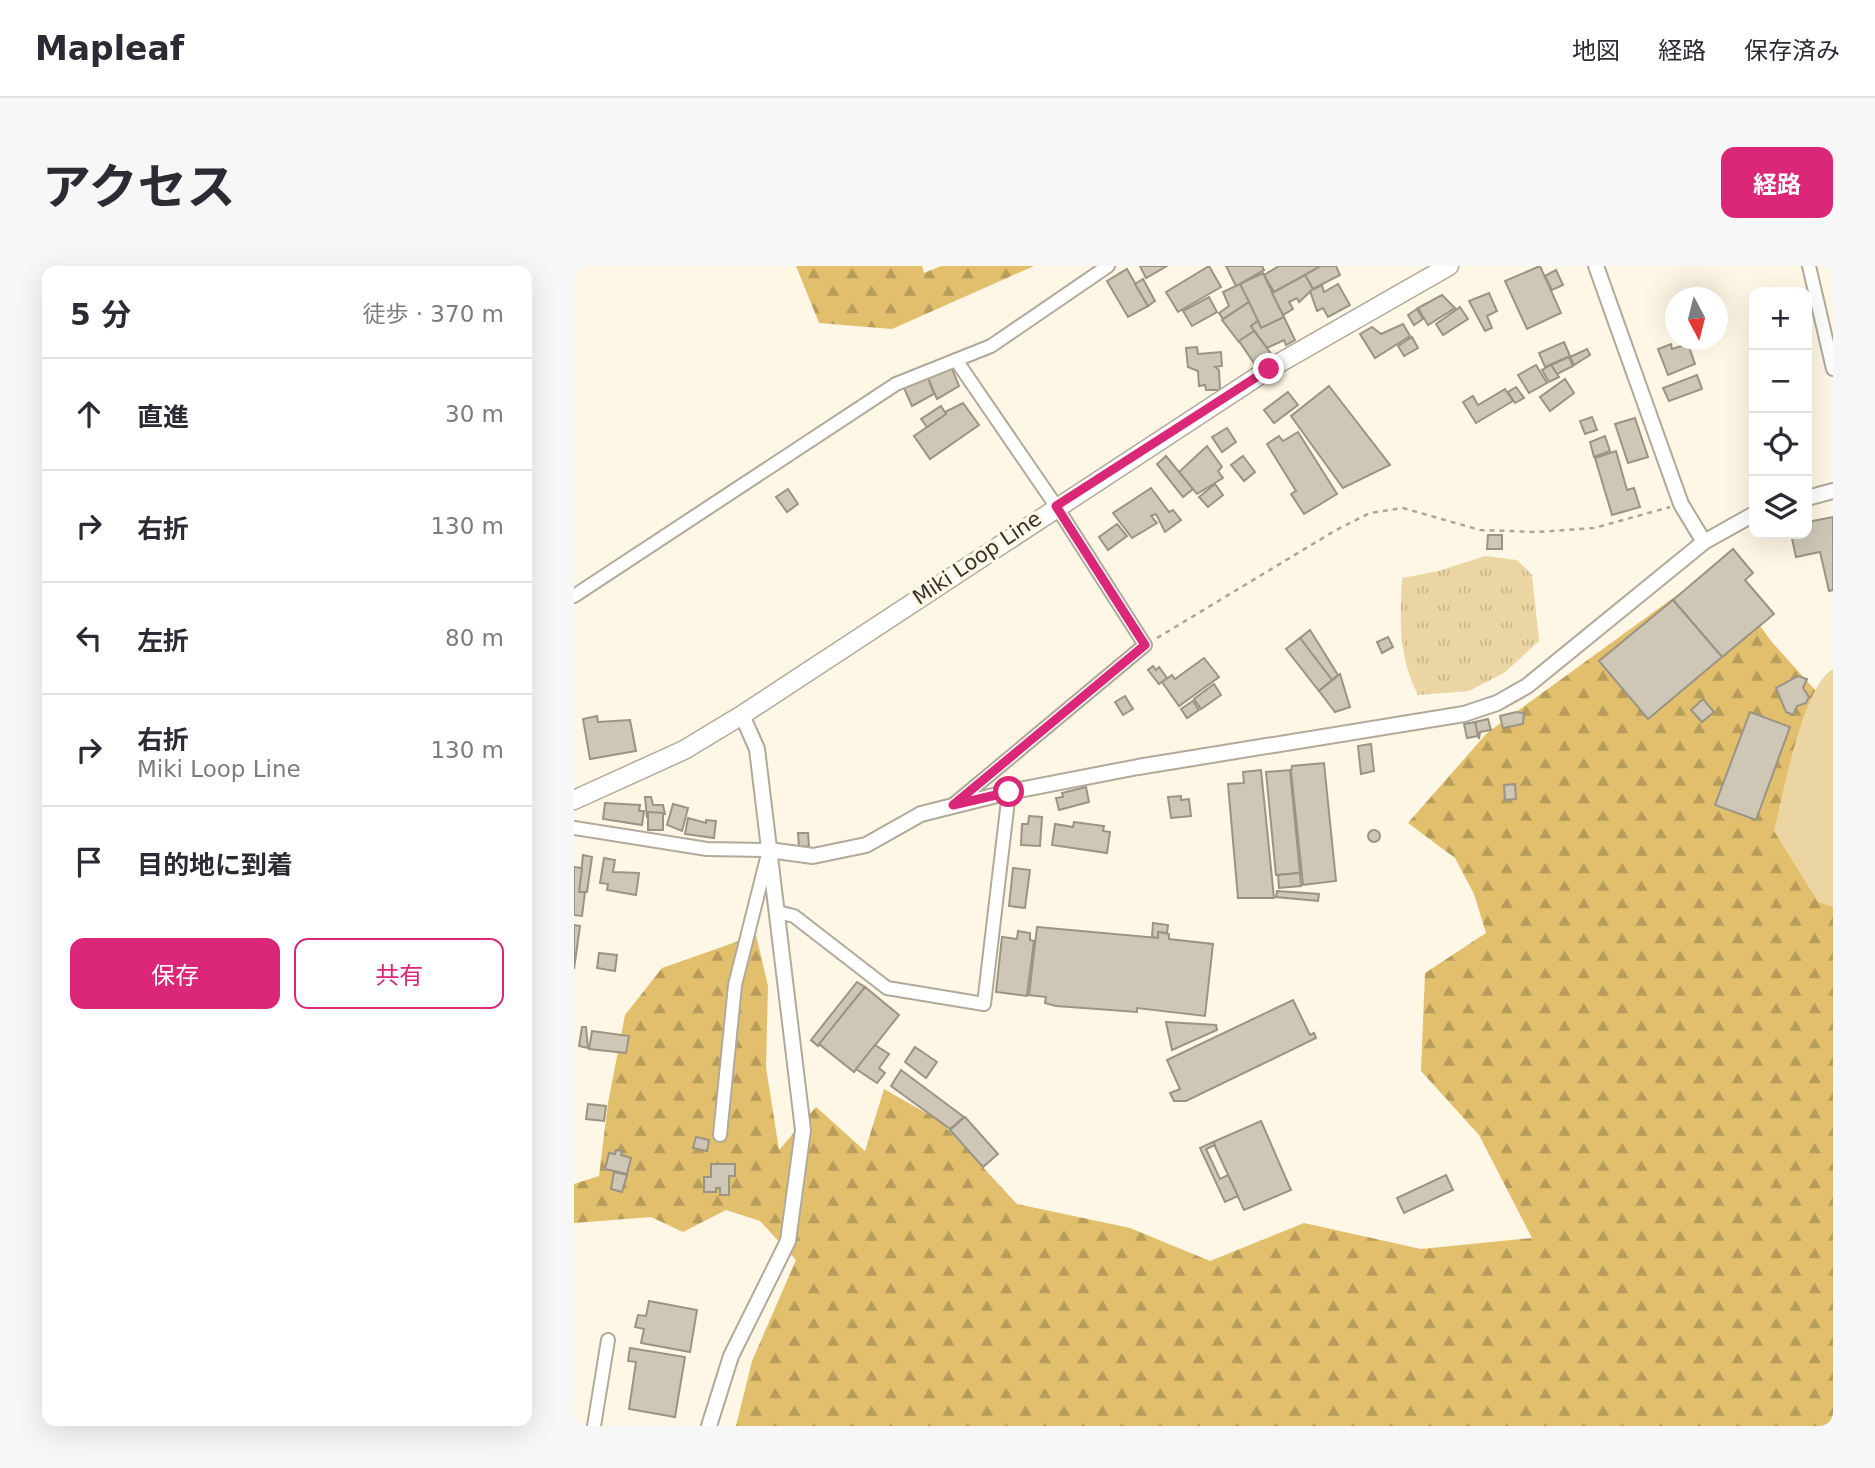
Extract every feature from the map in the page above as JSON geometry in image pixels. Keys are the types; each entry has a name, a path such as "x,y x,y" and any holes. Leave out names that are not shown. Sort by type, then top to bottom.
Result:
{"main road":[{"name":"Miki Loop Line","path":"574,800 684,750 742,715 1056,506 1269,369 1449,266"}],"street":[{"path":"574,596 896,384 991,346 1108,266"},
{"path":"1596,266 1681,504 1703,542"},
{"path":"1809,266 1828,322 1833,369"},
{"path":"953,805 1145,645 1056,506 956,360"},
{"path":"1812,497 1833,491"},
{"path":"574,828 707,849 769,850 813,856 866,845 921,814 1009,792 1138,767 1421,723 1497,703 1527,686 1703,542 1749,517"},
{"path":"709,1426 731,1356 788,1241 803,1130 757,749 742,715"},
{"path":"778,912 794,916 887,988 984,1004 1009,792"},
{"path":"720,1135 735,985 769,850"},
{"path":"594,1426 608,1340"}],"path":[{"path":"1145,645 1336,530 1370,513 1403,508 1480,530 1537,532 1594,528 1681,504"}],"green space":[{"path":"796,266 922,266 924,273 941,266 1034,266 892,329 819,323"},
{"path":"1485,556 1517,560 1532,575 1539,641 1504,673 1469,691 1418,695 1411,681 1404,652 1401,624 1402,578 1439,571"},
{"path":"1717,566 1771,641 1833,710 1833,1426 736,1426 752,1361 796,1260 760,1221 726,1210 683,1232 651,1217 574,1223 574,1184 599,1176 608,1103 625,1015 662,968 756,935 768,986 766,1067 779,1150 816,1107 865,1151 884,1089 940,1121 1017,1204 1130,1228 1210,1261 1304,1223 1421,1249 1532,1238 1479,1135 1421,1071 1425,973 1486,933 1474,894 1455,858 1408,823 1487,733"},
{"path":"1833,669 1833,907 1818,902 1774,831 1796,742 1812,696 1822,679"}],"building":[{"path":"1140,266 1167,266 1146,278"},
{"path":"1209,266 1221,287 1178,312 1166,292"},
{"path":"1226,266 1262,266 1264,270 1236,286"},
{"path":"1279,266 1321,266 1274,292 1264,275"},
{"path":"1321,266 1336,266 1340,275 1313,289 1305,275"},
{"path":"1540,266 1561,313 1527,329 1505,281"},
{"path":"1127,269 1148,306 1128,317 1107,281"},
{"path":"1556,270 1563,285 1552,290 1545,276"},
{"path":"1263,273 1284,317 1261,328 1240,284"},
{"path":"1305,275 1313,289 1299,302 1297,298 1289,302 1293,309 1283,315 1272,293"},
{"path":"1143,279 1155,301 1148,306 1135,284"},
{"path":"1240,284 1249,302 1223,319 1219,313 1229,306 1223,292"},
{"path":"1338,284 1350,305 1328,317 1323,308 1317,311 1310,291 1322,285 1324,292"},
{"path":"1489,293 1497,311 1487,316 1492,328 1485,331 1469,301"},
{"path":"1442,295 1455,308 1428,325 1418,308"},
{"path":"1209,297 1217,312 1192,326 1183,311"},
{"path":"1249,302 1258,321 1251,326 1254,331 1239,342 1222,320"},
{"path":"1460,307 1468,319 1443,335 1436,324"},
{"path":"1417,309 1423,319 1414,325 1408,315"},
{"path":"1284,317 1295,340 1286,345 1284,340 1267,348 1251,326 1258,321 1261,328"},
{"path":"1403,324 1410,336 1375,358 1360,334 1372,327 1381,334"},
{"path":"1254,331 1272,355 1256,366 1239,341"},
{"path":"1412,337 1418,348 1404,356 1398,346"},
{"path":"1564,342 1570,356 1545,367 1539,353"},
{"path":"1665,346 1665,350 1690,350 1695,364 1668,375 1658,349"},
{"path":"1197,347 1198,354 1221,352 1222,366 1215,367 1219,370 1220,390 1206,390 1205,385 1199,386 1198,371 1188,367 1186,348"},
{"path":"1587,349 1590,355 1574,365 1570,357"},
{"path":"1569,357 1573,366 1557,374 1551,365"},
{"path":"1536,365 1547,383 1529,393 1518,375"},
{"path":"1551,365 1559,377 1549,382 1542,370"},
{"path":"951,366 959,386 937,399 927,376"},
{"path":"1697,375 1702,389 1669,401 1663,388"},
{"path":"928,378 934,394 912,406 904,388"},
{"path":"1565,379 1574,393 1550,411 1540,397"},
{"path":"1329,386 1390,465 1343,488 1291,416"},
{"path":"1516,387 1524,398 1515,403 1508,392"},
{"path":"1505,389 1513,401 1476,423 1463,402 1473,396 1478,405"},
{"path":"1288,392 1298,405 1274,423 1264,410"},
{"path":"963,403 979,425 930,459 914,436 946,414 945,412"},
{"path":"941,406 946,414 927,427 921,419"},
{"path":"1592,417 1597,430 1585,434 1580,421"},
{"path":"1635,418 1648,457 1628,463 1615,424"},
{"path":"1227,428 1236,442 1222,452 1212,437"},
{"path":"1298,432 1337,494 1304,514 1291,494 1296,491 1267,444 1279,436 1283,441"},
{"path":"1605,436 1610,451 1594,457 1590,442"},
{"path":"1207,446 1222,467 1218,471 1223,478 1197,494 1179,472"},
{"path":"1616,451 1627,490 1634,488 1640,507 1612,515 1595,458"},
{"path":"1166,456 1193,489 1183,497 1157,464"},
{"path":"1243,456 1255,472 1244,481 1231,465"},
{"path":"1215,484 1223,495 1208,507 1199,497"},
{"path":"1151,488 1169,512 1173,510 1181,520 1165,532 1156,514 1151,516 1157,523 1132,538 1113,513"},
{"path":"788,489 798,504 787,512 776,497"},
{"path":"1833,517 1833,590 1829,591 1820,552 1796,557 1792,539 1812,539 1812,521"},
{"path":"1117,524 1127,536 1108,550 1099,537"},
{"path":"1488,535 1502,535 1502,549 1487,549"},
{"path":"1733,549 1753,573 1745,580 1774,614 1722,657 1673,600"},
{"path":"1673,600 1722,657 1648,719 1599,661"},
{"path":"1310,630 1338,675 1332,680 1300,638"},
{"path":"1388,637 1393,647 1382,653 1377,642"},
{"path":"1300,638 1332,680 1319,691 1286,649"},
{"path":"1204,658 1219,677 1179,706 1162,682 1172,675 1175,679"},
{"path":"1153,666 1156,670 1159,667 1167,678 1159,684 1148,670"},
{"path":"1340,674 1350,707 1335,712 1319,691"},
{"path":"1798,676 1807,679 1803,688 1809,697 1806,703 1797,706 1793,715 1786,712 1776,688"},
{"path":"1214,684 1221,695 1201,709 1194,699"},
{"path":"1125,696 1133,709 1123,715 1115,702"},
{"path":"1703,699 1714,712 1702,722 1691,710"},
{"path":"1193,701 1199,710 1187,718 1181,709"},
{"path":"1750,712 1790,727 1756,820 1715,805"},
{"path":"1524,713 1523,724 1503,728 1500,716"},
{"path":"597,716 598,722 630,720 636,751 590,759 583,719"},
{"path":"1488,719 1491,730 1480,732 1479,739 1475,722"},
{"path":"1475,722 1478,736 1467,738 1464,724"},
{"path":"1371,744 1374,771 1361,774 1358,746"},
{"path":"1324,763 1336,881 1303,885 1291,771 1292,766"},
{"path":"1261,770 1274,898 1238,898 1228,784 1244,783 1243,772"},
{"path":"1290,770 1300,873 1276,875 1266,772"},
{"path":"1515,784 1516,799 1505,800 1504,785"},
{"path":"1086,787 1089,802 1059,810 1056,798 1063,797 1062,793"},
{"path":"1181,796 1181,800 1189,799 1191,816 1171,818 1168,797"},
{"path":"645,797 651,797 653,805 663,805 665,814 648,812 647,818"},
{"path":"605,803 640,805 639,811 644,811 642,825 603,819"},
{"path":"673,804 688,808 682,831 667,825"},
{"path":"648,812 663,813 663,830 648,830"},
{"path":"1029,816 1042,817 1040,846 1021,845 1022,824 1028,824"},
{"path":"688,818 706,823 706,820 716,821 714,838 685,834"},
{"path":"1074,822 1104,826 1103,831 1110,832 1107,853 1052,845 1055,824 1073,827"},
{"path":"1374,830 1380,836 1374,842 1368,836"},
{"path":"798,833 808,833 809,846 799,847"},
{"path":"583,855 592,857 587,892 579,892"},
{"path":"604,858 615,860 613,872 639,873 636,895 607,890 608,884 600,883"},
{"path":"574,867 582,868 579,892 585,892 582,916 574,915"},
{"path":"1013,868 1030,870 1025,908 1009,906"},
{"path":"1300,873 1301,886 1279,888 1278,875"},
{"path":"1277,891 1319,894 1318,901 1276,897"},
{"path":"1153,923 1168,925 1167,933 1158,932 1158,938 1152,937"},
{"path":"574,925 580,926 574,969"},
{"path":"1037,927 1158,938 1158,932 1169,934 1169,939 1213,944 1205,1016 1137,1008 1137,1012 1056,1006 1045,1003 1046,997 1029,995"},
{"path":"1018,931 1030,933 1030,940 1034,941 1027,996 996,992 1002,937 1017,939"},
{"path":"599,953 617,955 615,971 597,968"},
{"path":"857,982 865,987 818,1046 811,1040"},
{"path":"865,987 899,1015 854,1072 819,1044"},
{"path":"1293,1000 1310,1035 1314,1033 1316,1038 1186,1101 1174,1101 1170,1093 1180,1089 1167,1060"},
{"path":"1166,1022 1216,1025 1217,1030 1172,1050"},
{"path":"582,1027 586,1027 588,1048 579,1046"},
{"path":"592,1031 629,1036 626,1053 589,1049"},
{"path":"875,1045 889,1054 879,1068 885,1073 877,1083 856,1069"},
{"path":"915,1047 937,1062 926,1078 905,1062"},
{"path":"901,1070 964,1117 950,1129 891,1086"},
{"path":"588,1104 606,1106 604,1121 586,1119"},
{"path":"965,1117 998,1154 983,1167 950,1130"},
{"path":"1261,1121 1291,1190 1244,1210 1213,1142"},
{"path":"696,1137 709,1140 707,1151 693,1148"},
{"path":"1213,1142 1215,1145 1206,1149 1220,1179 1228,1175 1238,1196 1225,1202 1200,1148"},
{"path":"616,1150 631,1158 627,1174 605,1169 609,1153 615,1154"},
{"path":"711,1164 735,1164 735,1176 729,1176 729,1195 720,1195 720,1188 716,1188 716,1192 704,1192 704,1177 711,1177"},
{"path":"614,1172 627,1175 622,1192 611,1189"},
{"path":"1446,1175 1453,1190 1404,1213 1397,1198"},
{"path":"649,1301 697,1310 690,1352 641,1343 644,1329 635,1327 638,1315 646,1316"},
{"path":"630,1348 685,1357 675,1417 629,1409 636,1362 628,1361"}],"route":[{"path":"1009,792 953,805 1145,645 1056,506 1269,369"}]}
